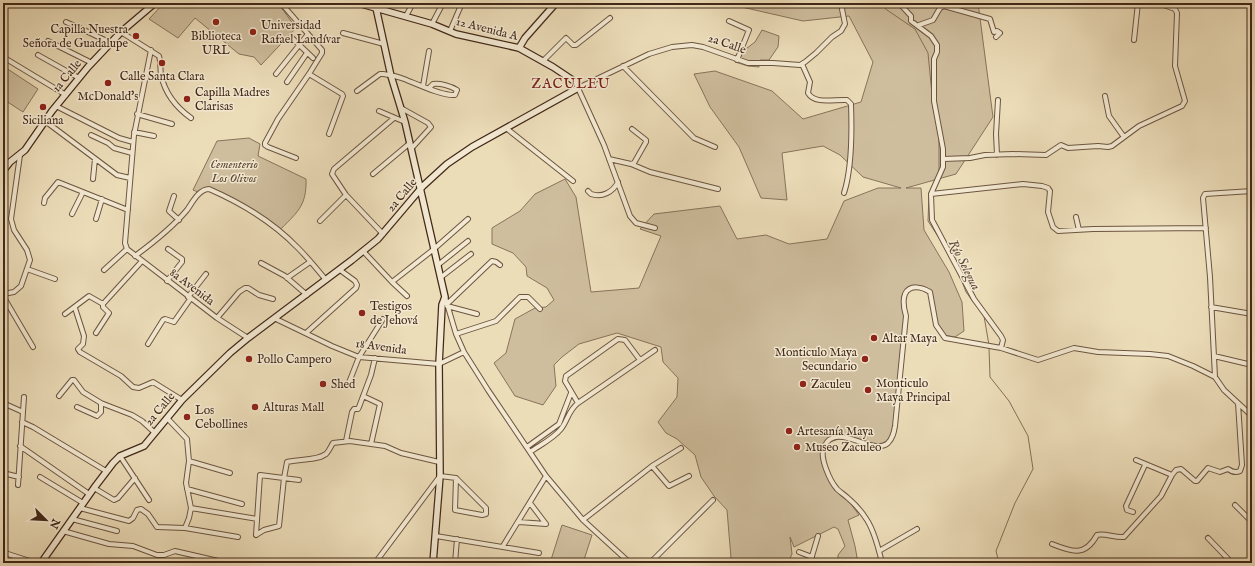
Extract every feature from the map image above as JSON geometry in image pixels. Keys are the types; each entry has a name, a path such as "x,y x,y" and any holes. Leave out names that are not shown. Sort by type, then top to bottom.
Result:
{"main road":[{"name":"1a Calle","path":"3,171 10,162 25,150 56,106 92,63 121,32 155,3"},
{"name":"12 Avenida A","path":"358,3 376,5 450,31 519,48 575,81 578,88"},
{"path":"519,48 525,38 556,3"},
{"path":"376,5 391,76 405,122 445,296 442,305 439,364 440,476 433,563"},
{"name":"2a Calle","path":"41,563 106,471 120,456 144,446 182,400 221,361 248,338 276,319 363,251 382,234 428,180 447,164 472,147 578,88"}],"street":[{"path":"281,3 322,50 322,53 310,74 278,120 265,143 268,147 296,158"},
{"path":"406,16 412,3"},
{"path":"432,24 442,3"},
{"path":"450,31 462,3"},
{"path":"844,3 842,9 845,24 841,31 832,37 802,64 810,82 808,93 809,96 824,100 847,100 851,104 849,170 844,193"},
{"path":"898,3 910,16 911,21 919,25 931,36 937,45 937,52 934,59 934,101 943,149 943,167 931,194 932,220 974,299 1001,336 1001,348"},
{"path":"1134,40 1138,3"},
{"path":"943,159 970,158 985,155 1046,155 1061,145 1068,148 1098,146 1108,147 1112,146 1139,126 1182,106 1185,101 1175,66 1176,11 1175,9 1158,3"},
{"path":"919,25 933,20 940,8 944,6 990,19 994,32 997,31 1000,33 996,37"},
{"path":"543,61 566,38 573,45 576,45 610,18"},
{"path":"729,21 749,30 737,60"},
{"path":"66,22 111,43"},
{"path":"121,32 159,56 161,74 170,97 176,105 191,118"},
{"path":"343,33 384,44"},
{"path":"276,74 308,34"},
{"path":"292,38 313,58"},
{"path":"48,41 92,63"},
{"name":"2a Calle","path":"578,88 649,54 663,49 692,45 703,47 748,63 802,64"},
{"path":"104,270 127,249 125,243 134,132 151,50"},
{"path":"423,86 429,51"},
{"path":"287,82 307,53"},
{"path":"38,55 79,78"},
{"path":"3,57 66,95"},
{"path":"623,66 694,138 715,147"},
{"path":"310,74 343,96 329,134"},
{"path":"357,91 380,74 403,78 423,86 450,96 455,95 457,90 438,83 433,84 429,88"},
{"name":"12 Avenida A","path":"578,88 609,159 630,216 636,223 655,228"},
{"path":"1104,96 1109,116 1124,137"},
{"path":"997,155 996,134 998,100"},
{"path":"56,106 119,138 133,142"},
{"path":"401,108 431,127 411,149"},
{"path":"379,111 405,122"},
{"path":"137,114 172,124"},
{"path":"382,234 346,195 332,174 332,171 394,118"},
{"path":"45,122 117,175 130,178"},
{"path":"506,128 573,181"},
{"path":"631,164 634,162 646,142 632,129"},
{"path":"134,132 154,136"},
{"path":"91,135 108,143 114,148 132,153"},
{"path":"373,174 410,143"},
{"path":"20,155 11,219 14,230 29,255 27,269 23,281 18,289 14,292 3,295 33,347"},
{"path":"93,179 95,159"},
{"path":"609,159 631,164 650,172 718,189"},
{"path":"44,203 45,198 58,182 128,210"},
{"path":"588,191 594,195 600,195 613,190 618,182"},
{"path":"931,194 1023,184 1042,186 1048,188 1050,191 1048,212 1053,227 1058,231 1093,229 1206,228"},
{"path":"136,256 166,233 179,220 202,191 209,189 247,208 286,237 326,280"},
{"path":"1215,377 1203,200 1204,194 1252,191"},
{"path":"72,214 83,192"},
{"path":"320,220 346,195"},
{"path":"174,196 169,211 179,220"},
{"path":"96,219 102,199"},
{"path":"1076,217 1079,230"},
{"path":"392,282 434,249 468,219"},
{"path":"438,265 468,241"},
{"name":"8a Avenida","path":"127,249 189,298 248,338"},
{"path":"167,281 182,262 182,259 168,249"},
{"path":"363,251 407,296"},
{"path":"440,278 471,254"},
{"path":"103,304 142,261"},
{"path":"447,305 492,261 500,265"},
{"path":"287,278 310,262"},
{"path":"261,263 287,278 307,295"},
{"path":"27,269 55,279"},
{"path":"306,333 356,288 357,285 355,281 340,270"},
{"path":"148,344 163,320 174,322 206,274"},
{"path":"882,563 868,521 860,509 838,490 832,482 824,462 822,452 824,445 833,438 849,437 875,446 882,446 888,443 893,436 896,426 906,316 903,303 905,293 912,287 922,287 930,292 936,325 945,338 1001,348 1038,360 1074,348 1098,352 1168,356 1180,360 1215,377 1224,390 1252,416"},
{"path":"217,318 239,292 245,288 248,288 259,296 272,299"},
{"path":"65,314 90,296 103,304 103,307 109,313 96,333"},
{"path":"445,296 456,334 464,352 546,476 583,520 630,563"},
{"path":"456,334 496,321 520,297 528,297 540,310"},
{"path":"447,305 477,314"},
{"path":"75,308 84,336 83,344 78,349 80,352 121,376 133,387 139,388 153,382 182,400"},
{"path":"1211,308 1252,314"},
{"name":"18 Avenida","path":"276,319 360,357 439,364"},
{"path":"348,385 360,357 383,319"},
{"path":"578,403 565,381 566,376 618,338 624,340 640,360"},
{"path":"530,452 560,431 570,410 578,403 655,350"},
{"path":"439,364 464,352"},
{"path":"1214,356 1252,365"},
{"path":"346,441 352,412 354,408 358,408 371,375 375,358"},
{"path":"59,396 68,384 74,380 83,392 101,403 132,415 142,421 155,433"},
{"path":"527,448 559,424 572,393"},
{"path":"363,396 380,404 371,444"},
{"path":"18,485 24,397"},
{"path":"3,403 23,412"},
{"path":"77,408 95,415 99,415 102,412 101,403"},
{"path":"1052,544 1070,551 1074,551 1086,549 1094,542 1097,535 1100,534 1112,537 1124,537 1161,496 1176,470 1181,469 1195,481 1197,481 1208,468 1220,472 1228,469 1231,472 1237,473 1240,471 1242,465 1238,403"},
{"path":"167,418 187,438 189,461 186,483 191,508 185,528"},
{"path":"22,422 33,427 106,471"},
{"path":"299,480 284,478 260,475 256,535 264,530 280,526 284,478 288,462 325,455 333,443 346,441 384,446 401,453 439,462"},
{"path":"20,446 89,494"},
{"path":"583,520 652,466 681,448"},
{"path":"120,456 149,500"},
{"path":"1136,460 1172,475"},
{"path":"189,461 230,473"},
{"path":"1133,512 1127,510 1126,506 1145,465"},
{"path":"652,466 670,486 689,476"},
{"path":"3,473 19,476"},
{"path":"376,563 440,476 456,478 486,508 486,514 482,515 455,510 456,478"},
{"path":"503,546 546,476"},
{"path":"40,477 81,506 128,521 133,518 137,510 140,509 148,514 157,527 185,528 238,538"},
{"path":"94,488 114,500 118,498 135,478"},
{"path":"187,489 242,504"},
{"path":"650,563 714,500"},
{"path":"518,522 546,524 530,503"},
{"path":"1235,505 1252,522"},
{"path":"191,508 257,519"},
{"path":"72,519 117,531"},
{"path":"879,551 917,529"},
{"path":"63,531 109,544 133,546 157,555 168,554 175,551 227,563"},
{"path":"436,536 539,553"},
{"path":"810,563 818,536"},
{"path":"1208,538 1232,563"},
{"path":"454,563 457,539"},
{"path":"799,552 812,557"},
{"path":"8,554 36,563"},
{"path":"1248,563 1252,560"}],"green space":[{"name":"Universidad Rafael Landívar","path":"164,3 278,3 296,28 261,65 254,57 239,54 195,18 178,38 149,19"},
{"path":"724,3 978,3 993,117 956,174 906,188 921,188 924,230 949,272 962,302 964,331 955,337 945,335 940,332 934,318 930,292 912,287 905,293 906,316 893,437 881,446 844,437 830,442 822,452 832,486 848,500 859,515 848,520 858,563 838,563 838,555 845,546 838,529 834,527 794,547 790,537 792,554 788,563 727,563 731,558 727,510 714,496 701,477 695,455 677,439 666,433 658,422 677,397 678,378 663,362 661,347 617,333 579,344 554,365 556,386 543,405 515,396 494,363 506,353 515,319 535,308 546,307 554,300 547,288 527,276 526,267 513,253 492,244 492,228 520,211 535,194 565,179 576,197 591,292 639,288 661,236 640,229 654,214 720,206 737,239 766,235 789,244 827,239 844,201 878,188 901,188 863,177 840,155 823,146 782,153 787,200 761,198 739,147 710,107 694,74 715,71 772,91 803,119 861,102 873,62 849,16 803,21"},
{"path":"762,30 779,36 778,47 769,60 760,60 759,67 748,66 735,62 739,54 755,42"},
{"path":"3,66 38,89 23,112 3,99"},
{"name":"Cementerio Los Olivos","path":"249,138 260,144 258,156 306,179 305,196 299,209 278,232 234,201 205,188 198,192 193,190 217,141"},
{"path":"562,525 592,535 583,563 550,563"}],"waterway":[{"name":"Río Selegua","path":"879,3 915,29 928,53 932,94"},
{"name":"Río Selegua","path":"932,102 939,137 939,172"},
{"name":"Río Selegua","path":"930,191 928,221 939,238"},
{"name":"Río Selegua","path":"960,276 966,292 974,303"},
{"name":"Río Selegua","path":"984,316 989,345"},
{"name":"Río Selegua","path":"989,348 990,377 1009,401 1028,436 1033,469 1015,503 996,551 999,563"}],"place":[{"name":"Biblioteca URL","path":"216,22"},
{"name":"Universidad Rafael Landívar","path":"253,32"},
{"name":"Capilla Nuestra Señora de Guadalupe","path":"136,36"},
{"name":"Calle Santa Clara","path":"162,63"},
{"name":"McDonald's","path":"108,83"},
{"name":"Capilla Madres Clarisas","path":"187,99"},
{"name":"Siciliana","path":"43,107"},
{"name":"Testigos de Jehová","path":"362,313"},
{"name":"Altar Maya","path":"874,338"},
{"name":"Pollo Campero","path":"249,359"},
{"name":"Monticulo Maya Secundario","path":"865,359"},
{"name":"Shed","path":"323,384"},
{"name":"Zaculeu","path":"803,384"},
{"name":"Monticulo Maya Principal","path":"868,390"},
{"name":"Alturas Mall","path":"255,407"},
{"name":"Los Cebollines","path":"187,417"},
{"name":"Artesanía Maya","path":"789,431"},
{"name":"Museo Zaculeo","path":"797,447"}],"district":[{"name":"ZACULEU","path":"571,84"}]}
